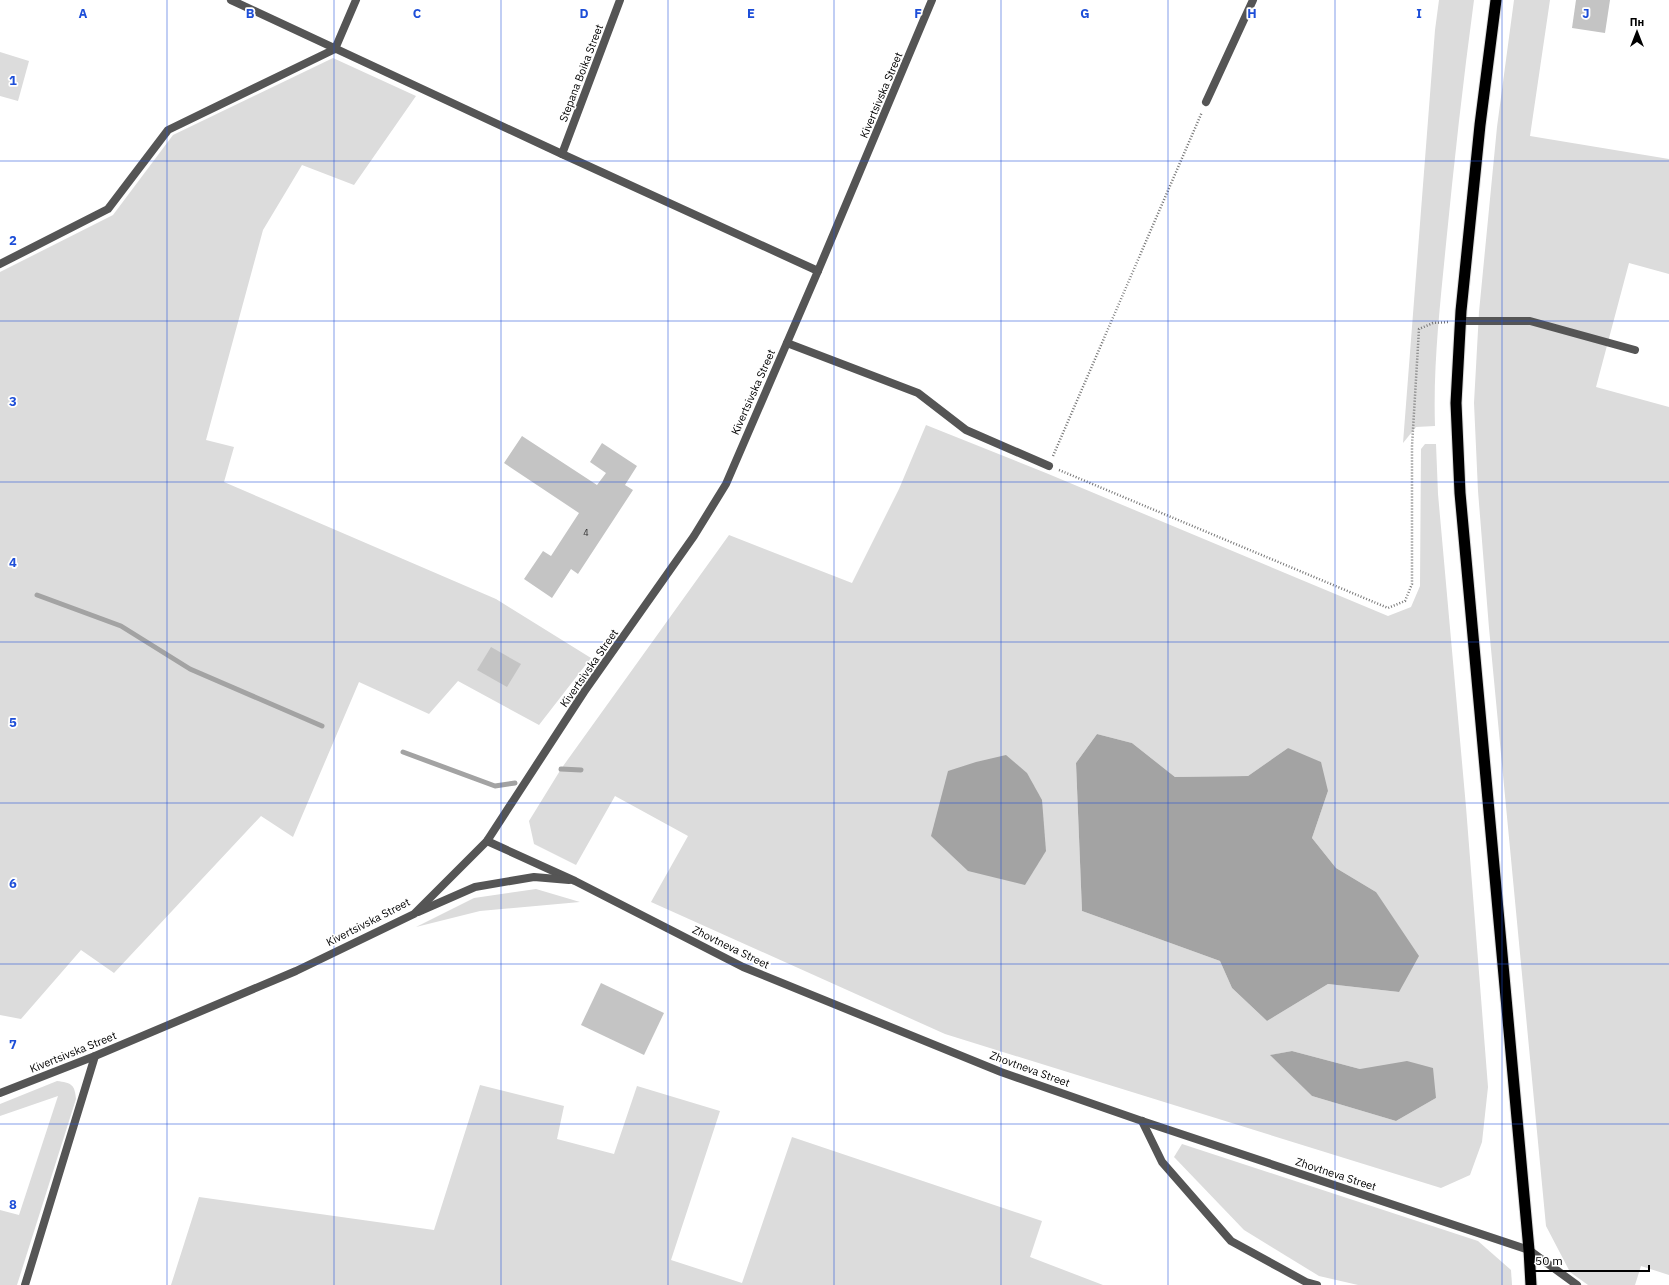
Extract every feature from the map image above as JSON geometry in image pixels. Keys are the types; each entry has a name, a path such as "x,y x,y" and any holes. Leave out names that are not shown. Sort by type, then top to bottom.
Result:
{"highway":[{"path":"1496,0 1480,125 1460,321 1456,403 1460,493 1531,1285"}],"street":[{"path":"231,0 818,272"},
{"path":"0,264 108,209 168,130 335,49 356,0"},
{"name":"Stepana Boika Street","path":"562,154 620,0"},
{"name":"Kivertsivska Street","path":"0,1093 95,1056 296,971 414,914 487,841 584,692 694,536 726,484 818,272 932,0"},
{"path":"1206,102 1253,0"},
{"path":"1460,321 1530,321 1635,350"},
{"path":"787,343 918,393 966,430 1049,466"},
{"name":"Zhovtneva Street","path":"487,841 575,881 743,966 1001,1072 1529,1250 1577,1285"},
{"path":"414,914 475,887 534,877 575,881"},
{"path":"25,1285 95,1056"},
{"path":"1142,1120 1162,1162 1231,1241 1306,1282 1317,1285"}],"path":[{"path":"1206,102 1049,466 1388,608 1405,601 1412,584 1412,446 1419,329 1433,323 1460,321"}],"shaded area":[{"path":"1439,0 1474,0 1455,153 1439,313 1435,381 1435,426 1416,427 1403,443 1435,30"},
{"path":"1514,0 1550,0 1530,136 1669,159 1669,274 1629,263 1596,387 1669,407 1669,1275 1641,1266 1635,1285 1588,1285 1570,1272 1546,1226 1489,628 1478,491 1474,403 1479,312 1497,127"},
{"path":"0,52 29,61 18,101 0,96"},
{"path":"333,58 416,96 354,185 302,165 263,230 206,440 234,447 224,482 496,599 591,658 539,725 458,681 429,714 359,682 293,837 261,816 114,973 81,950 21,1019 0,1015 0,272 113,215 173,135"},
{"path":"926,425 1046,473 1388,616 1411,607 1420,586 1421,449 1425,444 1436,444 1438,494 1466,807 1488,1087 1482,1142 1470,1175 1441,1188 945,1034 651,902 688,836 615,796 576,865 534,844 529,821 561,769 729,535 852,583 899,489","holes":["1097,734 1132,743 1175,777 1248,776 1288,748 1328,791 1312,838 1336,868 1376,892 1399,992 1328,984 1267,1021 1232,988 1220,961 1082,911 1076,763","1292,1051 1360,1069 1436,1098 1396,1121 1312,1096 1271,1055"]},
{"path":"1097,734 1132,743 1175,777 1248,776 1288,748 1321,762 1328,791 1312,838 1336,868 1376,892 1419,956 1399,992 1328,984 1267,1021 1232,988 1220,961 1082,911 1076,763"},
{"path":"1006,755 1027,773 1042,800 1046,851 1025,885 968,871 931,836 948,771 976,762"},
{"path":"536,889 580,902 480,911 416,927 474,898"},
{"path":"1292,1051 1360,1069 1407,1061 1433,1068 1436,1098 1396,1121 1312,1096 1270,1055"},
{"path":"57,1081 71,1085 75,1090 76,1099 17,1285 0,1285 0,1210 19,1215 58,1096 0,1116 0,1104"},
{"path":"480,1085 564,1106 557,1139 614,1154 637,1086 720,1111 671,1260 742,1283 792,1137 1042,1221 1030,1257 1103,1285 171,1285 199,1197 434,1230"},
{"path":"1182,1144 1478,1241 1511,1270 1512,1285 1358,1285 1319,1276 1244,1230 1174,1157"}],"building":[{"path":"1576,0 1610,0 1605,33 1572,28"},
{"path":"522,436 597,485 606,473 590,462 602,443 637,466 625,485 633,490 578,574 571,569 552,598 524,579 543,551 551,556 579,513 504,463"},
{"path":"491,647 521,664 507,687 477,670"},
{"path":"601,983 664,1013 644,1055 581,1025"}],"waterway":[{"path":"37,595 121,626 190,669 322,726"},
{"path":"403,752 495,786 515,783"},
{"path":"561,769 581,770"}]}
